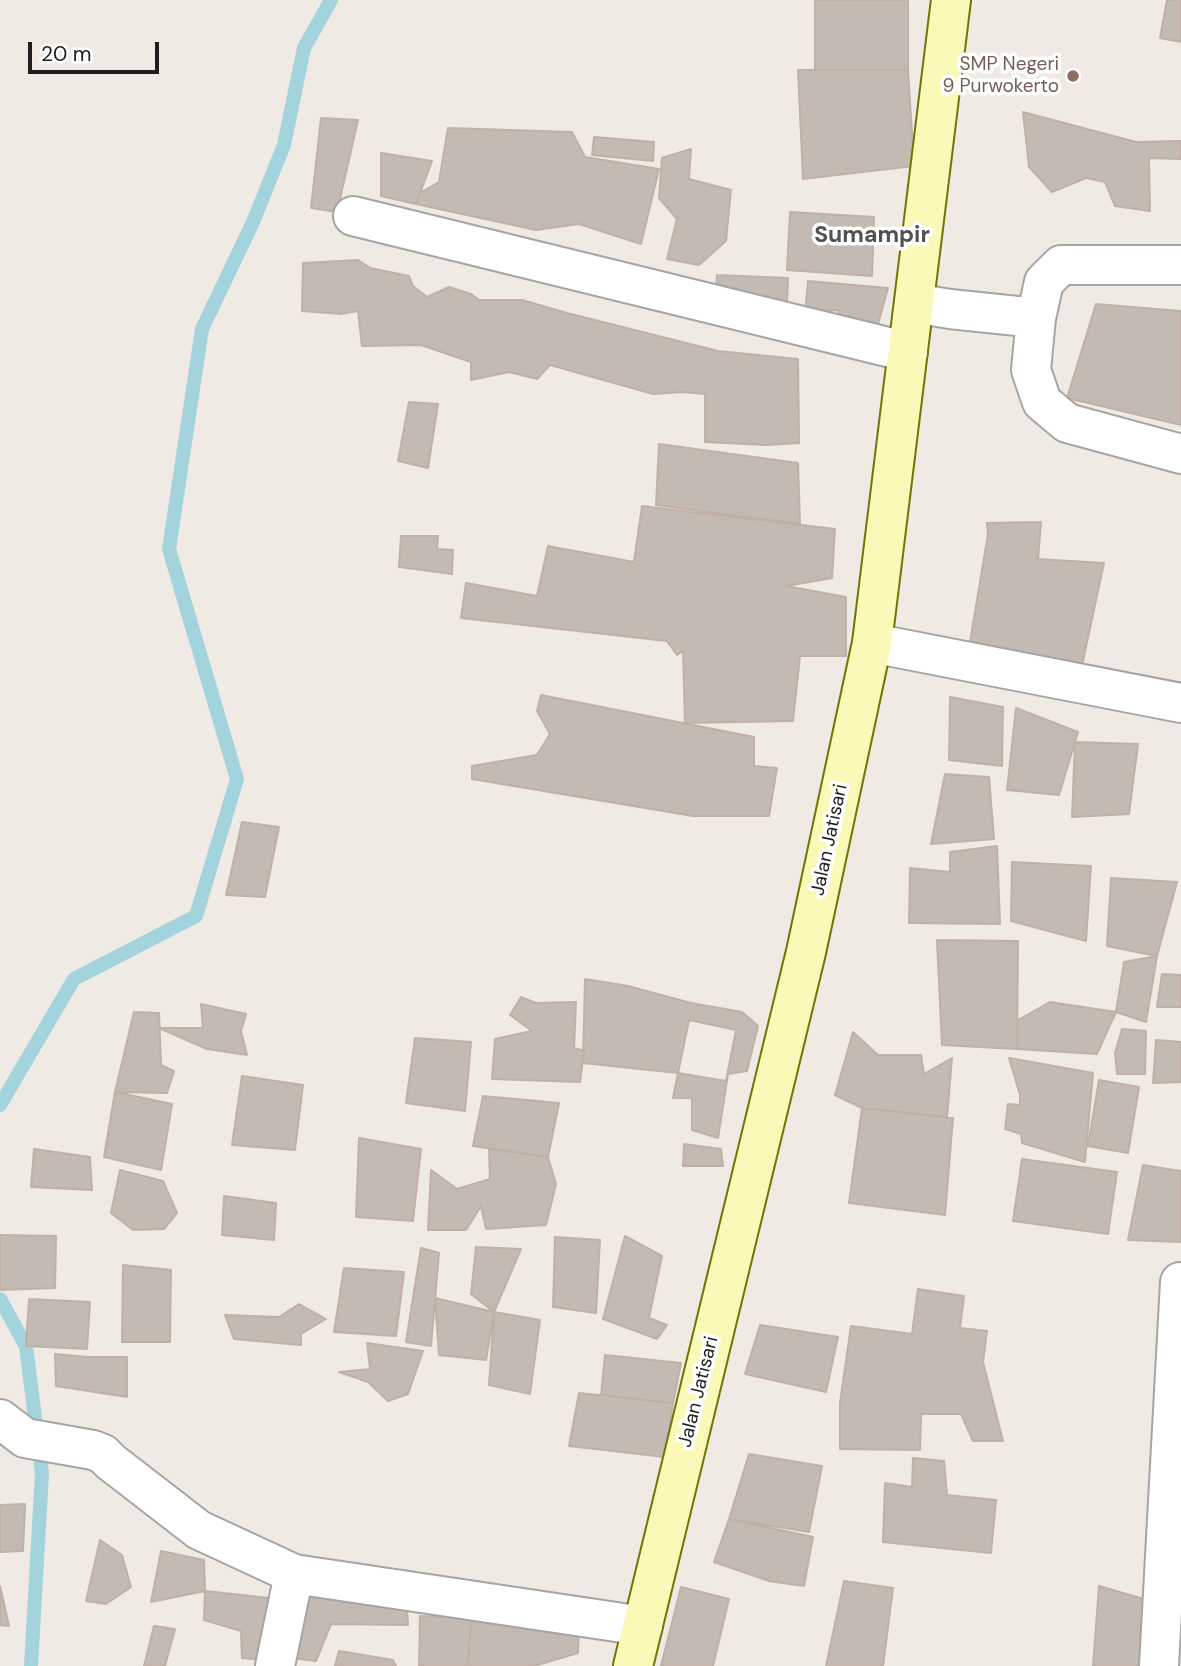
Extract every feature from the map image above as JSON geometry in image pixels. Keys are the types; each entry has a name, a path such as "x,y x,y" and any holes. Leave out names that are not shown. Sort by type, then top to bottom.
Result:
{"street":[{"name":"Jalan Jatisari","path":"633,1666 806,952 873,643 951,0"},
{"path":"354,216 908,352"},
{"path":"1181,265 1061,265 1044,282 1036,318 1031,370 1042,402 1067,423 1181,454"},
{"path":"914,303 1036,318"},
{"path":"873,643 1181,703"},
{"path":"1159,1666 1180,1282"},
{"path":"12,1428 64,1446 103,1454 199,1530 294,1574 643,1626"},
{"path":"275,1666 294,1574"}],"building":[{"path":"815,0 908,0 908,70 815,70"},
{"path":"1167,0 1181,0 1181,42 1160,38"},
{"path":"798,70 908,70 914,166 803,179"},
{"path":"1023,112 1136,142 1181,141 1181,159 1149,158 1150,211 1115,206 1105,182 1086,178 1052,192 1029,167"},
{"path":"321,118 358,120 337,212 311,208"},
{"path":"448,128 572,132 585,157 659,169 641,244 579,224 536,230 416,204 420,193 439,182"},
{"path":"594,137 654,142 653,161 592,155"},
{"path":"691,149 689,179 731,190 726,241 699,265 667,259 677,219 659,198 662,158"},
{"path":"381,153 432,161 416,204 381,196"},
{"path":"790,212 874,217 872,276 787,270"},
{"path":"358,260 370,268 409,276 413,286 427,297 449,287 471,294 479,300 522,300 718,351 798,359 799,443 766,445 705,442 705,394 653,394 550,365 537,379 509,372 471,380 471,362 421,345 362,346 358,311 341,314 302,311 303,263"},
{"path":"717,275 788,278 787,304 715,301"},
{"path":"808,281 888,288 875,335 841,334 838,310 805,313"},
{"path":"1096,304 1181,311 1181,425 1067,398"},
{"path":"409,402 438,404 428,468 398,461"},
{"path":"659,444 798,463 800,524 656,505"},
{"path":"642,506 835,529 832,578 786,586 846,597 846,656 800,656 793,721 685,723 683,651 677,655 667,641 461,618 466,583 537,596 548,546 634,562"},
{"path":"1041,522 1038,559 1104,563 1081,670 969,648 988,534 987,523"},
{"path":"401,536 438,536 437,549 453,550 452,574 399,567"},
{"path":"541,695 754,737 754,766 777,768 769,816 693,816 472,779 472,766 537,755 550,734 537,711"},
{"path":"950,697 1003,707 1002,766 949,760"},
{"path":"1016,708 1078,732 1059,795 1007,790"},
{"path":"1075,742 1138,744 1129,814 1072,817"},
{"path":"945,774 989,777 994,839 931,844"},
{"path":"242,822 279,827 265,897 226,895"},
{"path":"997,846 1000,924 909,923 910,868 950,872 950,852"},
{"path":"1012,862 1091,866 1086,941 1011,921"},
{"path":"1111,878 1177,882 1157,956 1107,946"},
{"path":"937,940 1018,941 1017,1049 942,1045"},
{"path":"1157,956 1146,1022 1116,1012 1124,962"},
{"path":"1162,974 1181,975 1181,1007 1157,1007"},
{"path":"585,979 742,1012 758,1026 747,1071 728,1074 718,1138 692,1130 692,1098 673,1098 678,1073 583,1063"},
{"path":"521,997 536,1003 576,1002 574,1048 584,1051 580,1082 492,1079 495,1039 532,1031 510,1015"},
{"path":"1050,1002 1116,1012 1097,1054 1017,1049 1018,1020"},
{"path":"201,1004 246,1014 241,1031 247,1055 207,1049 159,1028 203,1028"},
{"path":"134,1012 159,1013 161,1065 174,1071 167,1093 115,1092"},
{"path":"689,1020 736,1030 726,1081 678,1073"},
{"path":"1122,1029 1146,1031 1145,1074 1117,1074 1115,1053"},
{"path":"853,1032 878,1055 921,1055 924,1074 952,1058 947,1117 862,1108 835,1095"},
{"path":"415,1038 471,1042 465,1111 406,1103"},
{"path":"1156,1040 1181,1042 1181,1082 1153,1083"},
{"path":"1009,1058 1093,1073 1085,1162 1022,1143 1021,1134 1005,1129 1008,1104 1020,1105 1020,1095"},
{"path":"242,1076 303,1085 295,1150 232,1145"},
{"path":"1099,1080 1139,1087 1128,1153 1088,1146"},
{"path":"115,1092 172,1104 161,1170 104,1157"},
{"path":"483,1096 559,1103 548,1157 473,1146"},
{"path":"862,1108 953,1118 945,1215 849,1203"},
{"path":"359,1138 421,1149 413,1221 356,1217"},
{"path":"684,1144 721,1149 723,1166 683,1166"},
{"path":"34,1149 90,1157 92,1190 31,1187"},
{"path":"489,1149 548,1157 556,1184 546,1225 486,1229 481,1206 466,1230 428,1230 431,1170 457,1189 490,1179"},
{"path":"1022,1159 1117,1172 1108,1234 1013,1221"},
{"path":"1143,1165 1181,1171 1181,1242 1128,1240"},
{"path":"120,1170 163,1181 177,1213 164,1229 133,1230 111,1213"},
{"path":"224,1196 276,1203 274,1240 222,1235"},
{"path":"0,1235 56,1236 55,1288 0,1290"},
{"path":"625,1236 662,1256 649,1318 667,1325 657,1339 603,1319"},
{"path":"555,1237 600,1240 596,1313 553,1307"},
{"path":"476,1247 521,1249 494,1312 471,1294"},
{"path":"421,1248 439,1253 431,1346 406,1342"},
{"path":"123,1265 171,1270 170,1342 122,1342"},
{"path":"344,1268 404,1272 396,1336 334,1332"},
{"path":"918,1289 964,1296 960,1328 987,1331 983,1362 1003,1441 973,1441 961,1414 921,1414 920,1450 840,1449 840,1403 851,1326 912,1334"},
{"path":"435,1298 494,1312 486,1360 439,1355"},
{"path":"29,1299 90,1302 87,1349 26,1346"},
{"path":"299,1304 326,1319 301,1334 301,1345 234,1339 225,1315 279,1317"},
{"path":"494,1312 540,1320 530,1394 489,1385"},
{"path":"760,1325 838,1337 826,1392 745,1374"},
{"path":"367,1343 423,1351 408,1394 388,1401 368,1382 339,1372 370,1369"},
{"path":"55,1354 127,1357 127,1397 56,1386"},
{"path":"605,1355 681,1363 673,1403 601,1395"},
{"path":"579,1393 673,1403 665,1457 569,1446"},
{"path":"749,1454 822,1466 809,1532 729,1519"},
{"path":"913,1458 944,1461 947,1495 996,1500 991,1553 883,1542 885,1483 912,1487"},
{"path":"25,1504 23,1551 0,1552 0,1505"},
{"path":"729,1519 813,1537 804,1586 769,1581 714,1562"},
{"path":"100,1540 122,1555 131,1587 106,1604 86,1601"},
{"path":"161,1551 204,1560 205,1591 151,1602"},
{"path":"844,1581 893,1588 883,1666 826,1666"},
{"path":"0,1586 9,1626 0,1625"},
{"path":"1099,1586 1154,1602 1152,1666 1093,1666"},
{"path":"681,1587 729,1599 713,1666 661,1666"},
{"path":"205,1591 279,1599 275,1661 242,1658 241,1631 204,1620"},
{"path":"291,1594 407,1610 408,1625 331,1624 316,1661 284,1657"},
{"path":"420,1616 471,1618 468,1666 419,1666"},
{"path":"471,1618 579,1627 578,1653 534,1666 468,1666"},
{"path":"154,1626 175,1629 165,1666 144,1666"},
{"path":"339,1651 393,1660 396,1666 335,1666"}],"waterway":[{"path":"0,1105 74,979 196,916 237,779 169,549 202,329 253,222 284,145 304,48 331,0"},
{"path":"0,1299 26,1346 42,1473 31,1666"}],"place":[{"name":"SMP Negeri 9 Purwokerto","path":"1073,76"}],"district":[{"name":"Sumampir","path":"872,236"}]}
